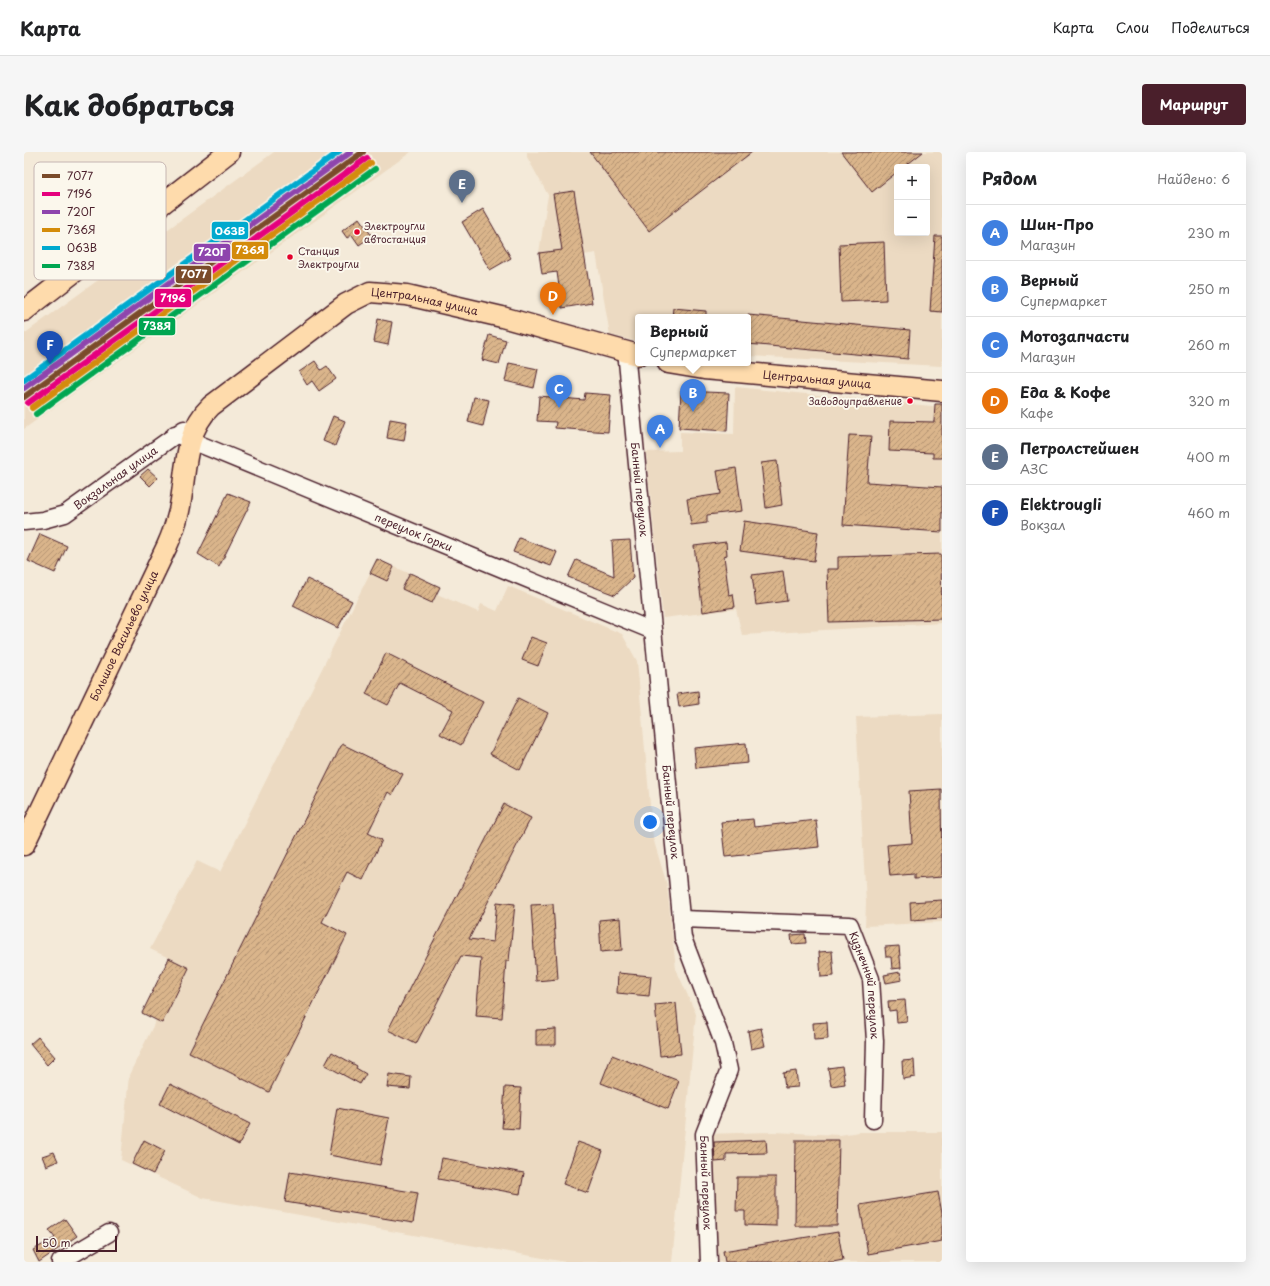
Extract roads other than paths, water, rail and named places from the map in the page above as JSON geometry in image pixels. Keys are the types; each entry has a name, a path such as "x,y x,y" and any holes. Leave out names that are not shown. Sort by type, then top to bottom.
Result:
{"main road":[{"path":"166,201 229,152"},
{"path":"24,311 64,280"},
{"name":"Центральная улица","path":"200,419 211,406 340,309 363,294 370,292 407,295 487,313 632,353"},
{"name":"Центральная улица","path":"686,366 704,369 942,391"},
{"name":"Большое Васильево улица","path":"24,845 175,528 183,438 200,419"}],"street":[{"name":"Банный переулок","path":"632,353 653,631 683,938 723,1043 729,1070 704,1134 709,1262"},
{"name":"переулок Горки","path":"183,438 653,631"},
{"name":"Вокзальная улица","path":"24,522 43,520 65,514 183,438"},
{"name":"Кузнечный переулок","path":"681,919 850,925 872,979 875,1041 874,1120"},
{"path":"60,1262 109,1233"}],"place":[{"name":"Петролстейшен","path":"462,203"},
{"name":"Электроугли автостанция","path":"357,232"},
{"name":"Станция Электроугли","path":"290,257"},
{"name":"Еда & Кофе","path":"553,315"},
{"name":"Elektrougli","path":"50,364"},
{"name":"Заводоуправление","path":"910,401"},
{"name":"Мотозапчасти","path":"559,408"},
{"name":"Верный","path":"693,412"},
{"name":"Шин-Про","path":"660,448"}]}
